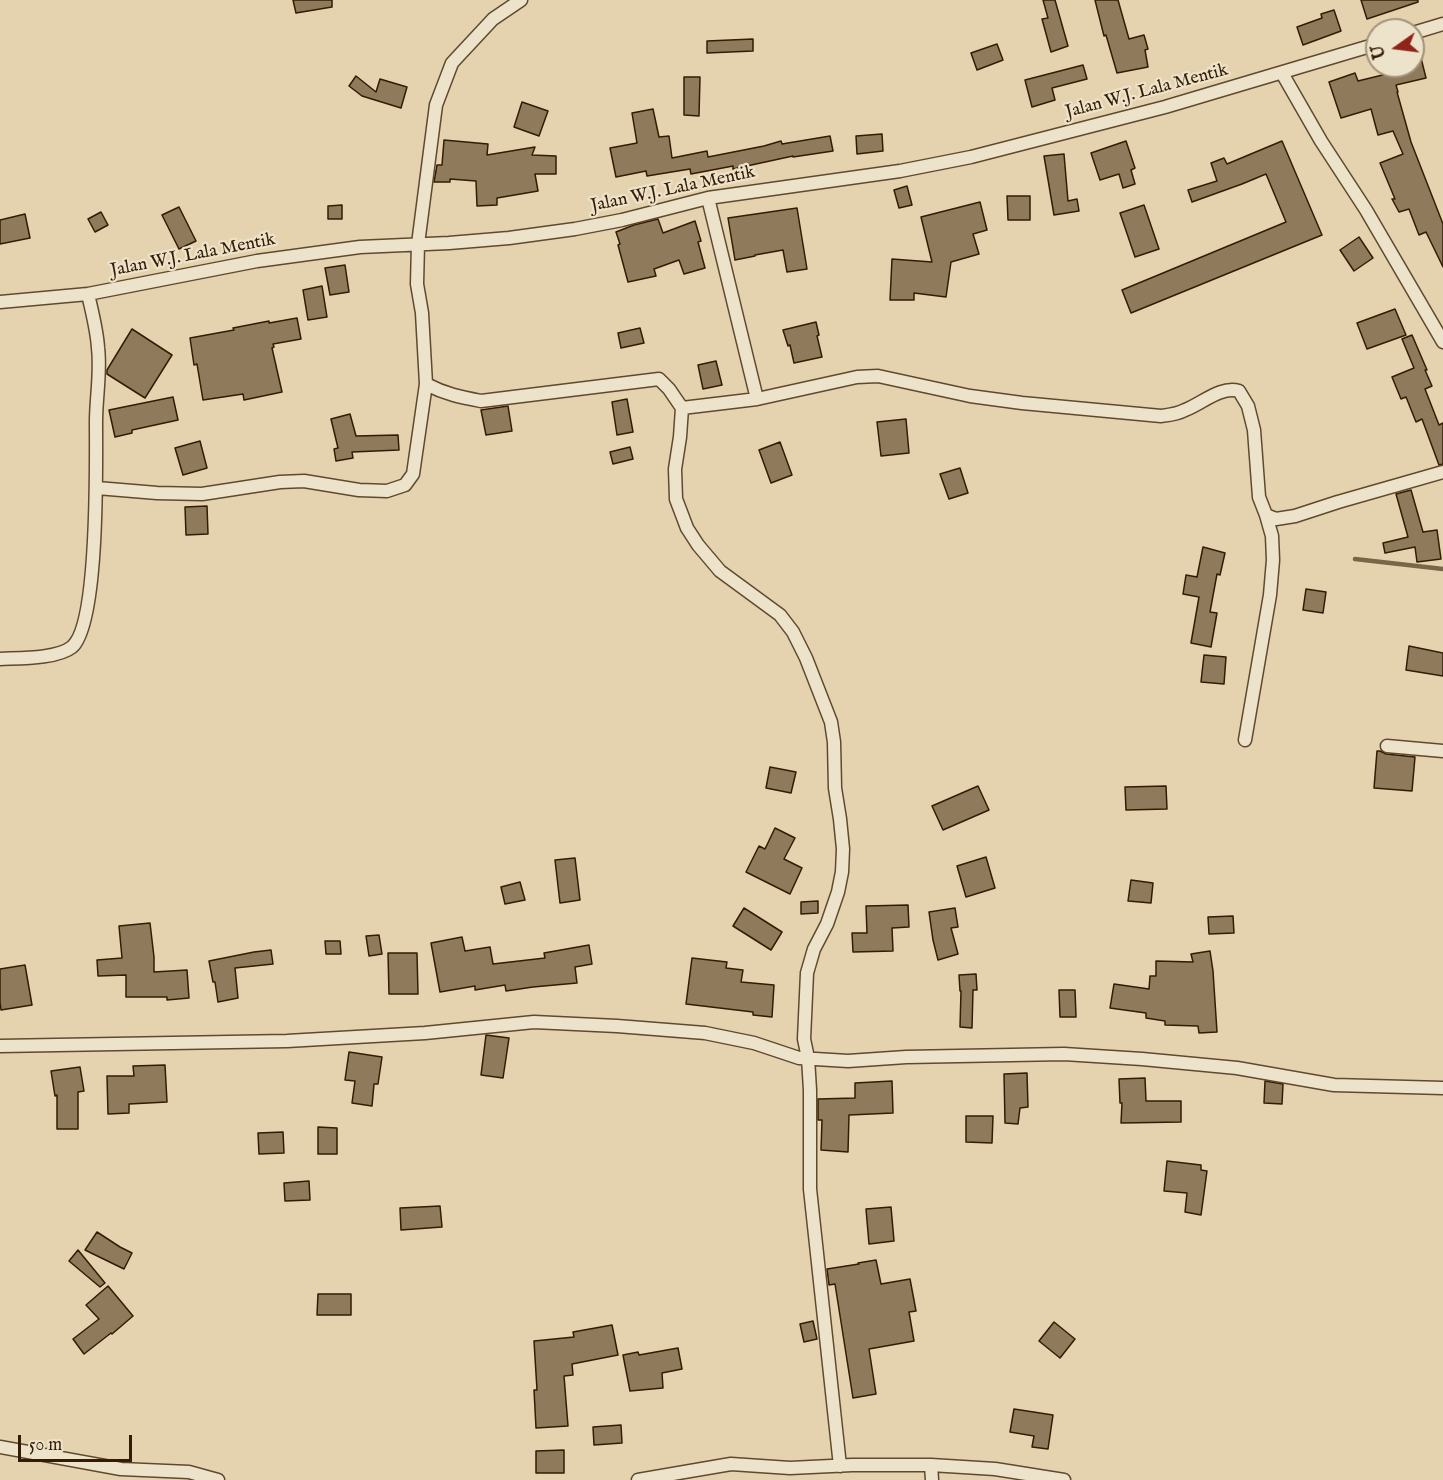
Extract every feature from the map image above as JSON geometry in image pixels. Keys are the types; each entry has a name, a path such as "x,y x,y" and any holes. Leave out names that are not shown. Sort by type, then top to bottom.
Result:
{"street":[{"path":"97,488 202,494 280,482 304,481 359,490 387,491 405,485 413,474 426,384 422,314 417,284 418,244 436,105 452,63 493,19 521,0"},
{"path":"1425,29 1443,24"},
{"name":"Jalan W.J. Lala Mentik","path":"0,302 88,294 257,261 360,247 509,238 575,229 622,220 708,198 900,171 971,157 1165,107 1365,48"},
{"path":"1281,73 1321,141 1366,210 1443,342"},
{"path":"708,198 757,399"},
{"path":"0,659 45,656 72,647 77,640 85,615 90,591 97,488 96,421 99,349 88,294"},
{"path":"682,408 757,399 857,377 879,376 970,396 1161,416 1182,412 1231,389 1239,391 1248,406 1254,430 1259,497 1272,536 1273,560 1270,595 1245,740"},
{"path":"426,384 440,392 481,401 659,379 669,388 682,408 675,469 676,499 687,528 720,571 780,615 793,632 806,658 831,722 834,742 835,789 841,829 842,872 827,924 814,949 807,973 804,1039 810,1090 810,1189 840,1466"},
{"path":"1266,515 1276,519 1295,516 1443,472"},
{"path":"1387,746 1443,751"},
{"path":"0,1047 287,1041 425,1033 534,1022 705,1033 754,1043 799,1058 848,1060 1064,1054 1237,1068 1334,1085 1443,1088"},
{"path":"0,1447 121,1468 189,1472 218,1480"},
{"path":"638,1480 731,1464 790,1468 931,1465 995,1469 1064,1480"},
{"path":"931,1465 932,1480"}],"building":[{"path":"293,0 332,0 332,7 296,13"},
{"path":"1043,0 1055,0 1068,46 1051,52 1042,19 1048,18"},
{"path":"1095,0 1118,0 1129,39 1144,35 1148,49 1145,50 1148,67 1117,73"},
{"path":"1361,0 1418,0 1418,2 1367,18"},
{"path":"1334,10 1341,31 1303,45 1297,27 1322,18 1321,14"},
{"path":"753,39 753,51 707,53 707,41"},
{"path":"997,44 1003,60 977,70 971,53"},
{"path":"1083,65 1087,79 1052,88 1055,100 1032,107 1025,80"},
{"path":"1355,73 1358,81 1370,78 1425,78 1425,74 1426,78 1396,85 1411,142 1443,224 1443,267 1426,232 1419,235 1409,209 1399,212 1392,199 1395,199 1380,163 1403,154 1393,131 1378,135 1371,109 1341,118 1329,82"},
{"path":"356,76 376,92 380,79 407,87 401,108 362,96 349,86"},
{"path":"684,77 700,77 699,116 684,115"},
{"path":"522,102 548,111 539,136 514,127"},
{"path":"653,109 659,137 669,136 672,158 707,151 708,157 781,141 782,144 830,136 833,151 793,156 733,169 733,166 691,174 690,169 647,176 646,171 616,177 610,148 637,143 632,113"},
{"path":"882,134 883,151 857,154 856,136"},
{"path":"444,140 488,144 487,155 535,147 532,155 556,156 556,174 535,174 538,191 497,198 497,205 477,206 476,181 450,179 450,182 434,182 437,165 442,165"},
{"path":"1126,141 1135,168 1131,170 1135,184 1123,188 1119,174 1100,180 1091,153"},
{"path":"1282,141 1322,235 1131,313 1122,290 1286,222 1266,174 1192,202 1188,190 1217,181 1211,163 1224,158 1227,164"},
{"path":"1064,154 1068,201 1077,199 1079,211 1054,215 1044,156"},
{"path":"907,186 912,205 899,208 894,190"},
{"path":"1007,196 1030,196 1030,220 1008,220"},
{"path":"980,202 987,230 973,234 979,254 951,262 946,297 914,293 914,300 890,300 892,259 932,262 921,217"},
{"path":"342,205 342,219 328,219 328,206"},
{"path":"1144,205 1159,249 1135,257 1120,213"},
{"path":"179,207 196,241 179,249 162,215"},
{"path":"797,208 807,269 787,272 783,250 735,260 728,218"},
{"path":"101,212 108,225 95,232 88,219"},
{"path":"25,214 30,238 0,244 0,220"},
{"path":"658,219 663,233 695,221 705,268 684,274 679,260 654,269 656,276 628,282 616,232"},
{"path":"1359,237 1373,258 1354,271 1340,250"},
{"path":"345,265 349,292 330,295 325,268"},
{"path":"322,286 327,317 308,320 303,290"},
{"path":"1395,309 1406,335 1367,349 1357,323"},
{"path":"297,318 301,339 273,344 272,348 282,392 244,400 243,394 203,400 190,338 269,321 269,323"},
{"path":"816,322 822,357 794,363 790,345 788,346 783,330"},
{"path":"640,328 644,343 621,348 618,333"},
{"path":"132,329 172,355 145,398 107,374 107,370"},
{"path":"1412,335 1432,386 1425,389 1439,425 1443,423 1443,464 1439,465 1422,419 1416,422 1406,397 1401,399 1392,377 1414,368 1402,339"},
{"path":"716,361 722,385 703,389 698,365"},
{"path":"173,397 178,420 132,430 132,433 115,437 109,410"},
{"path":"627,399 633,432 617,435 612,402"},
{"path":"508,406 512,431 486,435 481,410"},
{"path":"350,414 356,436 398,435 399,450 352,452 353,458 336,461 334,449 338,448 331,419"},
{"path":"906,419 909,453 881,456 877,422"},
{"path":"200,441 207,468 183,475 175,448"},
{"path":"780,442 792,475 771,483 759,450"},
{"path":"630,447 633,459 613,464 610,452"},
{"path":"960,468 968,493 949,499 940,474"},
{"path":"1411,490 1423,532 1437,530 1441,559 1417,562 1415,547 1385,553 1383,543 1408,537 1396,494"},
{"path":"207,506 208,534 186,535 185,507"},
{"path":"1203,547 1225,553 1220,575 1217,574 1210,612 1217,613 1211,647 1191,643 1199,597 1183,594 1186,575 1197,577"},
{"path":"1306,589 1326,592 1323,613 1303,610"},
{"path":"1409,646 1443,653 1443,676 1406,670"},
{"path":"1204,655 1226,657 1224,684 1201,682"},
{"path":"1377,751 1415,757 1412,791 1374,788"},
{"path":"770,767 796,772 791,793 766,788"},
{"path":"978,786 989,810 943,830 932,806"},
{"path":"1166,786 1167,809 1126,810 1125,787"},
{"path":"775,828 795,838 784,859 802,868 790,894 746,872 759,846 765,849"},
{"path":"986,857 995,888 966,897 957,866"},
{"path":"575,858 580,900 560,903 555,860"},
{"path":"1131,880 1153,883 1151,903 1128,901"},
{"path":"520,882 525,900 505,904 501,887"},
{"path":"818,901 818,913 801,914 801,902"},
{"path":"908,905 909,927 892,928 893,951 853,952 852,933 867,933 866,906"},
{"path":"744,908 782,932 771,950 733,926"},
{"path":"955,908 958,927 951,928 958,954 938,960 929,912"},
{"path":"1233,916 1234,933 1209,934 1208,917"},
{"path":"150,923 154,972 187,970 189,998 167,1000 167,997 126,997 126,975 98,976 97,960 122,958 119,926"},
{"path":"379,935 382,954 369,956 366,936"},
{"path":"462,937 465,951 490,947 493,964 545,958 544,953 589,945 592,964 575,967 577,983 506,991 505,985 475,990 475,986 440,992 431,943"},
{"path":"325,941 340,941 341,954 326,954"},
{"path":"271,950 273,964 235,968 238,998 218,1002 209,961"},
{"path":"1210,951 1217,1032 1199,1033 1198,1026 1165,1025 1165,1021 1146,1018 1146,1013 1110,1008 1114,984 1149,989 1150,976 1156,976 1156,961 1193,962 1191,954"},
{"path":"388,953 417,953 418,994 389,994"},
{"path":"692,958 727,962 726,968 743,970 741,982 774,985 772,1017 753,1015 753,1012 686,1004"},
{"path":"25,965 32,1005 1,1010 0,969"},
{"path":"976,974 977,990 973,990 972,1028 960,1027 959,975"},
{"path":"1059,990 1075,990 1076,1017 1060,1017"},
{"path":"486,1035 509,1038 503,1078 481,1075"},
{"path":"349,1052 382,1057 378,1084 374,1084 372,1106 352,1103 355,1081 345,1080"},
{"path":"165,1065 167,1102 129,1104 129,1113 108,1114 107,1076 134,1076 133,1066"},
{"path":"80,1067 84,1091 78,1092 78,1129 57,1129 57,1095 55,1096 51,1071"},
{"path":"1027,1073 1028,1107 1020,1108 1018,1124 1005,1123 1004,1074"},
{"path":"1145,1078 1146,1101 1181,1101 1181,1122 1121,1123 1122,1103 1120,1103 1119,1079"},
{"path":"892,1081 893,1113 849,1115 848,1152 821,1150 822,1120 818,1120 818,1099 855,1098 855,1083"},
{"path":"1265,1081 1283,1084 1282,1104 1264,1103"},
{"path":"966,1116 993,1116 992,1143 966,1142"},
{"path":"318,1127 337,1128 337,1154 318,1154"},
{"path":"283,1132 284,1153 259,1154 258,1133"},
{"path":"1167,1161 1201,1165 1201,1170 1207,1171 1201,1215 1185,1212 1187,1193 1164,1191"},
{"path":"309,1181 310,1200 285,1201 284,1183"},
{"path":"440,1206 442,1227 401,1230 400,1208"},
{"path":"891,1207 894,1241 869,1244 866,1209"},
{"path":"97,1232 132,1253 124,1269 85,1250"},
{"path":"78,1250 105,1283 100,1287 69,1261"},
{"path":"876,1260 881,1284 910,1279 916,1311 909,1312 914,1341 869,1349 876,1394 853,1398 835,1284 829,1285 827,1269"},
{"path":"108,1286 133,1316 84,1354 73,1339 99,1319 86,1305"},
{"path":"318,1294 351,1294 351,1315 317,1315"},
{"path":"813,1321 817,1339 804,1342 800,1324"},
{"path":"1054,1322 1075,1339 1060,1358 1039,1341"},
{"path":"612,1325 618,1355 572,1364 573,1375 564,1376 568,1426 536,1428 534,1390 537,1390 534,1341 574,1337 573,1332"},
{"path":"678,1348 682,1369 662,1373 663,1388 630,1391 623,1355 638,1352 639,1355"},
{"path":"1014,1409 1053,1415 1048,1449 1032,1447 1034,1436 1010,1432"},
{"path":"621,1425 622,1443 594,1445 593,1427"},
{"path":"564,1450 564,1473 536,1473 536,1451"}],"waterway":[{"path":"1355,559 1443,569"}]}
